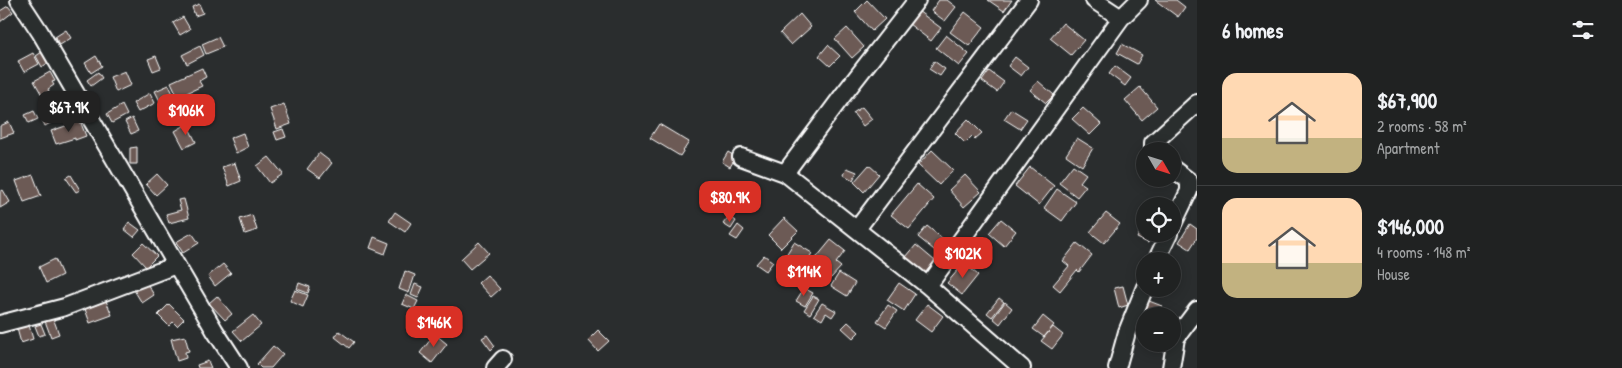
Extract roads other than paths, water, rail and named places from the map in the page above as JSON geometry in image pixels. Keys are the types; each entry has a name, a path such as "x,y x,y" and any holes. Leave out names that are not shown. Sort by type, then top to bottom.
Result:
{"street":[{"path":"19,0 45,40 215,331 239,368"},
{"path":"786,173 843,95 917,0"},
{"path":"857,229 1029,0"},
{"path":"1094,0 1121,18"},
{"path":"928,286 1121,18 1139,0"},
{"path":"1153,142 1197,103"},
{"path":"740,157 786,173 928,286 1022,368"},
{"path":"1181,175 1188,181 1189,191 1181,207"},
{"path":"0,324 64,307 176,265"},
{"path":"1117,368 1127,332 1141,297"},
{"path":"1171,368 1176,338 1197,310"}]}
